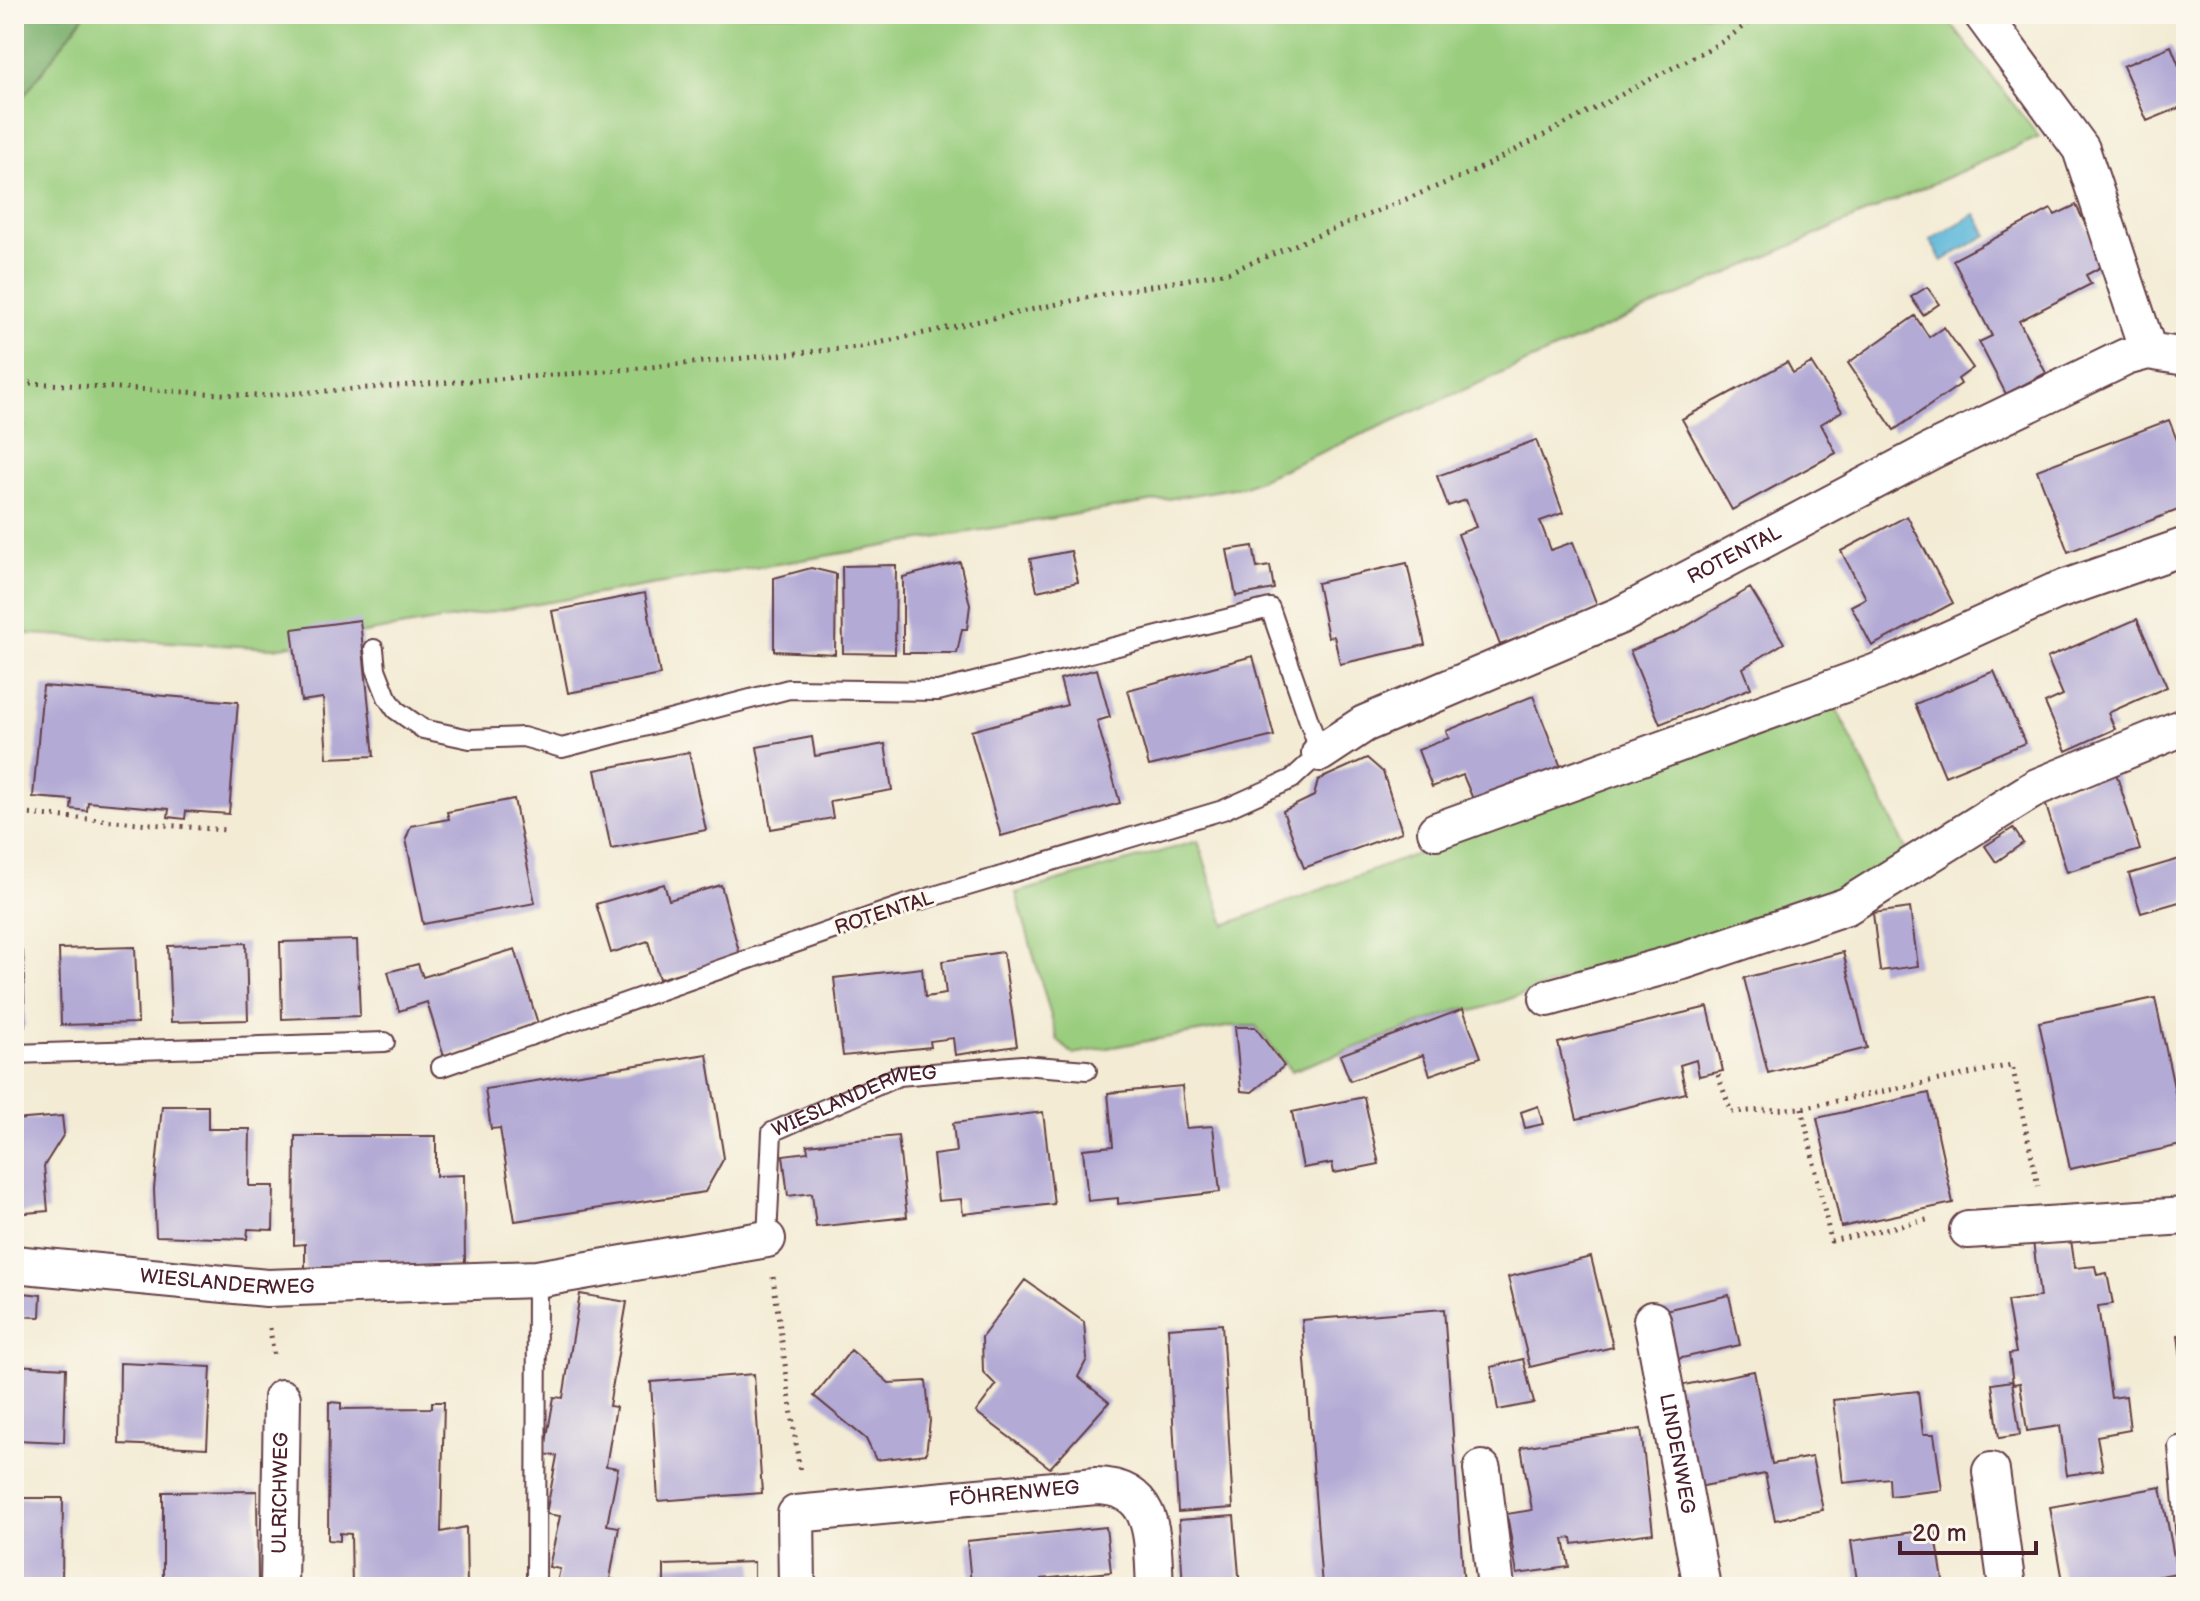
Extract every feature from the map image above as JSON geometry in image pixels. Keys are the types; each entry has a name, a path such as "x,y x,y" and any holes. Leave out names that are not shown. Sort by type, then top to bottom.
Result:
{"street":[{"path":"1982,14 2081,149 2148,351"},
{"name":"ROTENTAL","path":"1320,753 1364,724 1621,615 1931,451 2126,357 2148,351 2186,357"},
{"path":"1436,831 1877,672 2054,592 2186,546"},
{"path":"1548,998 1683,961 1847,906 2037,787 2186,726"},
{"path":"1968,1230 2186,1216"},
{"name":"WIESLANDERWEG","path":"14,1264 267,1288 537,1279 767,1239"},
{"name":"LINDENWEG","path":"1652,1320 1702,1587"},
{"name":"ULRICHWEG","path":"279,1587 282,1398"},
{"path":"1482,1469 1496,1587"},
{"path":"1991,1471 2007,1587"},
{"name":"FÖHRENWEG","path":"796,1514 1096,1486 1115,1488 1134,1497 1149,1520 1155,1587"},
{"path":"796,1514 797,1587"}],"lane":[{"path":"374,649 376,669 387,697 396,710 423,729 470,739 523,737 562,748 789,689 938,691 1270,608 1320,753"},
{"name":"ROTENTAL","path":"441,1067 904,905 1223,810 1292,779 1320,753"},
{"path":"14,1054 385,1042"},
{"name":"WIESLANDERWEG","path":"767,1239 772,1132 899,1076 1022,1065 1087,1070"},
{"path":"536,1587 537,1279"},
{"path":"2178,1446 2186,1540"}],"path":[{"path":"14,382 256,396 625,370 860,347 1094,296 1229,272 1477,170 1722,42 1761,14"},
{"path":"14,813 226,830"},
{"path":"1718,1075 1731,1112 1802,1108 2012,1065 2046,1226"},
{"path":"1802,1108 1831,1241 1964,1212 1968,1230"},
{"path":"267,1288 270,1342 282,1398"},
{"path":"780,1323 800,1474 796,1514"}],"green space":[{"path":"14,14 85,14 14,109"},
{"path":"85,14 1943,14 2039,137 1245,486 274,648 14,633 14,109"},
{"path":"1832,700 1910,857 1850,889 1694,945 1684,940 1474,1011 1464,1008 1291,1071 1256,1026 1233,1026 1073,1054 1058,1041 1016,893 1198,841 1225,925"}],"water":[{"path":"1975,214 1987,235 1942,261 1930,240"}],"building":[{"path":"2171,46 2186,83 2186,105 2147,121 2123,66"},
{"path":"2076,205 2105,265 2086,275 2091,284 2019,321 2046,373 2006,394 1979,342 1992,336 1953,260 2051,209 2055,215"},
{"path":"1927,287 1939,304 1923,315 1911,297"},
{"path":"1915,316 1929,337 1944,327 1973,368 1958,379 1961,384 1894,430 1848,363"},
{"path":"1787,362 1793,373 1811,363 1842,411 1821,424 1836,453 1732,510 1682,419"},
{"path":"2169,420 2186,463 2186,507 2068,552 2037,470"},
{"path":"1536,440 1563,513 1540,521 1551,550 1573,542 1598,608 1500,645 1458,534 1476,527 1466,500 1448,506 1437,476"},
{"path":"1907,516 1953,603 1872,646 1851,606 1866,598 1841,551"},
{"path":"1253,546 1257,568 1270,566 1274,589 1236,596 1227,550"},
{"path":"1071,551 1078,582 1037,591 1030,559"},
{"path":"960,562 970,605 967,629 962,629 957,653 903,653 903,577"},
{"path":"1407,563 1425,645 1340,664 1334,636 1328,637 1317,583"},
{"path":"896,565 895,654 843,653 842,566"},
{"path":"811,568 836,574 835,654 774,651 774,578"},
{"path":"1750,588 1784,643 1743,668 1751,688 1660,724 1630,651 1677,632"},
{"path":"645,593 660,675 568,693 552,611"},
{"path":"2137,619 2167,687 2108,713 2115,729 2066,751 2045,703 2063,695 2047,658"},
{"path":"360,620 374,756 327,758 323,698 301,701 292,629"},
{"path":"1253,656 1274,736 1149,766 1128,690"},
{"path":"1097,669 1110,717 1097,721 1120,803 1001,836 971,731 1067,705 1060,679"},
{"path":"1994,671 2025,743 1945,776 1915,704"},
{"path":"43,686 238,702 229,814 186,811 185,819 168,817 169,809 88,802 87,811 71,809 72,800 33,797"},
{"path":"1533,696 1562,770 1475,804 1463,775 1432,787 1418,750 1449,738 1446,731"},
{"path":"812,737 815,756 885,744 892,790 830,801 833,818 771,829 757,747"},
{"path":"689,752 706,830 611,849 595,770"},
{"path":"1367,758 1383,772 1402,832 1304,868 1283,811 1314,796 1318,780"},
{"path":"2116,773 2140,850 2067,872 2043,796"},
{"path":"514,799 535,903 423,924 406,839 411,826 449,819 447,812"},
{"path":"2013,828 2023,843 1996,862 1985,846"},
{"path":"2186,857 2186,900 2141,913 2129,874"},
{"path":"664,884 669,900 721,885 740,955 659,979 648,941 611,953 596,904"},
{"path":"1910,908 1918,966 1880,971 1873,913"},
{"path":"357,940 360,1016 282,1019 280,942"},
{"path":"246,943 248,1020 171,1022 168,946"},
{"path":"135,947 138,1023 61,1025 59,949"},
{"path":"515,949 539,1027 444,1057 427,1002 399,1011 388,972 418,964 423,977"},
{"path":"14,951 23,951 25,1027 14,1027"},
{"path":"1003,952 1017,1046 955,1055 953,1038 930,1041 931,1047 843,1056 834,978 922,968 925,997 946,994 942,961"},
{"path":"1843,952 1867,1048 1768,1073 1744,978"},
{"path":"2155,998 2186,1144 2070,1169 2039,1022"},
{"path":"1708,1007 1723,1071 1699,1076 1696,1060 1680,1065 1686,1093 1577,1119 1558,1043"},
{"path":"1463,1009 1481,1057 1430,1075 1423,1055 1350,1081 1340,1055"},
{"path":"1235,1027 1255,1027 1284,1066 1252,1092 1241,1091"},
{"path":"707,1054 724,1158 705,1192 515,1221 500,1128 491,1129 485,1089"},
{"path":"1182,1086 1186,1128 1213,1126 1220,1192 1118,1204 1118,1198 1088,1201 1083,1149 1113,1146 1108,1093"},
{"path":"1929,1093 1953,1203 1841,1227 1817,1118"},
{"path":"1364,1097 1379,1164 1334,1173 1332,1163 1303,1168 1292,1112"},
{"path":"162,1106 208,1106 208,1129 250,1129 249,1186 274,1186 273,1230 248,1229 247,1239 156,1236 154,1189"},
{"path":"1538,1106 1543,1124 1525,1128 1521,1112"},
{"path":"1043,1112 1054,1204 963,1214 961,1199 938,1201 933,1155 956,1152 953,1123"},
{"path":"62,1116 64,1134 44,1166 48,1211 14,1214 14,1120"},
{"path":"295,1136 436,1136 436,1176 464,1175 465,1264 305,1270 305,1244 294,1245"},
{"path":"898,1136 907,1217 816,1227 812,1193 788,1196 783,1155 808,1152 807,1145"},
{"path":"2071,1240 2075,1268 2095,1266 2097,1275 2107,1273 2113,1304 2098,1306 2111,1398 2126,1396 2130,1430 2097,1436 2103,1470 2067,1475 2060,1426 2027,1431 2020,1383 2013,1384 2009,1354 2016,1353 2007,1301 2040,1297 2033,1241"},
{"path":"1591,1257 1613,1347 1530,1367 1508,1277"},
{"path":"1025,1280 1084,1322 1087,1359 1078,1377 1109,1402 1050,1468 976,1412 996,1385 983,1372 982,1337"},
{"path":"14,1292 41,1295 40,1317 14,1316"},
{"path":"580,1294 627,1302 609,1406 616,1407 606,1466 618,1468 607,1525 619,1527 610,1579 623,1581 622,1587 556,1587 560,1569 549,1567 560,1516 546,1514 557,1456 544,1454 554,1397 563,1398"},
{"path":"1729,1295 1740,1345 1673,1360 1661,1311"},
{"path":"1444,1309 1464,1587 1322,1587 1302,1320"},
{"path":"1222,1324 1233,1508 1178,1512 1168,1328"},
{"path":"2186,1334 2186,1382 2184,1382 2178,1335"},
{"path":"851,1350 889,1383 926,1381 930,1421 926,1454 876,1460 866,1439 814,1396"},
{"path":"1523,1359 1534,1403 1498,1410 1491,1367"},
{"path":"120,1363 211,1367 207,1448 119,1444"},
{"path":"14,1365 66,1368 64,1442 14,1440"},
{"path":"1754,1371 1772,1464 1812,1457 1823,1510 1775,1520 1765,1474 1693,1488 1674,1387"},
{"path":"754,1374 762,1493 658,1501 651,1382"},
{"path":"2012,1381 2020,1435 1999,1438 1992,1384"},
{"path":"1918,1391 1923,1434 1934,1434 1942,1490 1890,1496 1889,1478 1843,1483 1833,1400"},
{"path":"329,1402 341,1403 341,1409 432,1408 432,1402 444,1402 441,1532 466,1527 467,1587 352,1587 351,1534 340,1533 340,1541 328,1540"},
{"path":"1641,1429 1653,1533 1573,1544 1572,1538 1564,1539 1569,1567 1517,1574 1507,1514 1532,1510 1521,1447"},
{"path":"2161,1487 2177,1573 2099,1587 2064,1587 2050,1507"},
{"path":"257,1491 258,1586 163,1585 163,1492"},
{"path":"14,1498 63,1498 62,1583 14,1582"},
{"path":"1234,1516 1240,1587 1183,1587 1179,1520"},
{"path":"1106,1527 1111,1572 1042,1579 1043,1587 994,1587 994,1582 971,1584 967,1541"},
{"path":"1935,1529 1944,1587 1858,1587 1851,1541"},
{"path":"754,1562 754,1587 664,1587 664,1565"}]}
